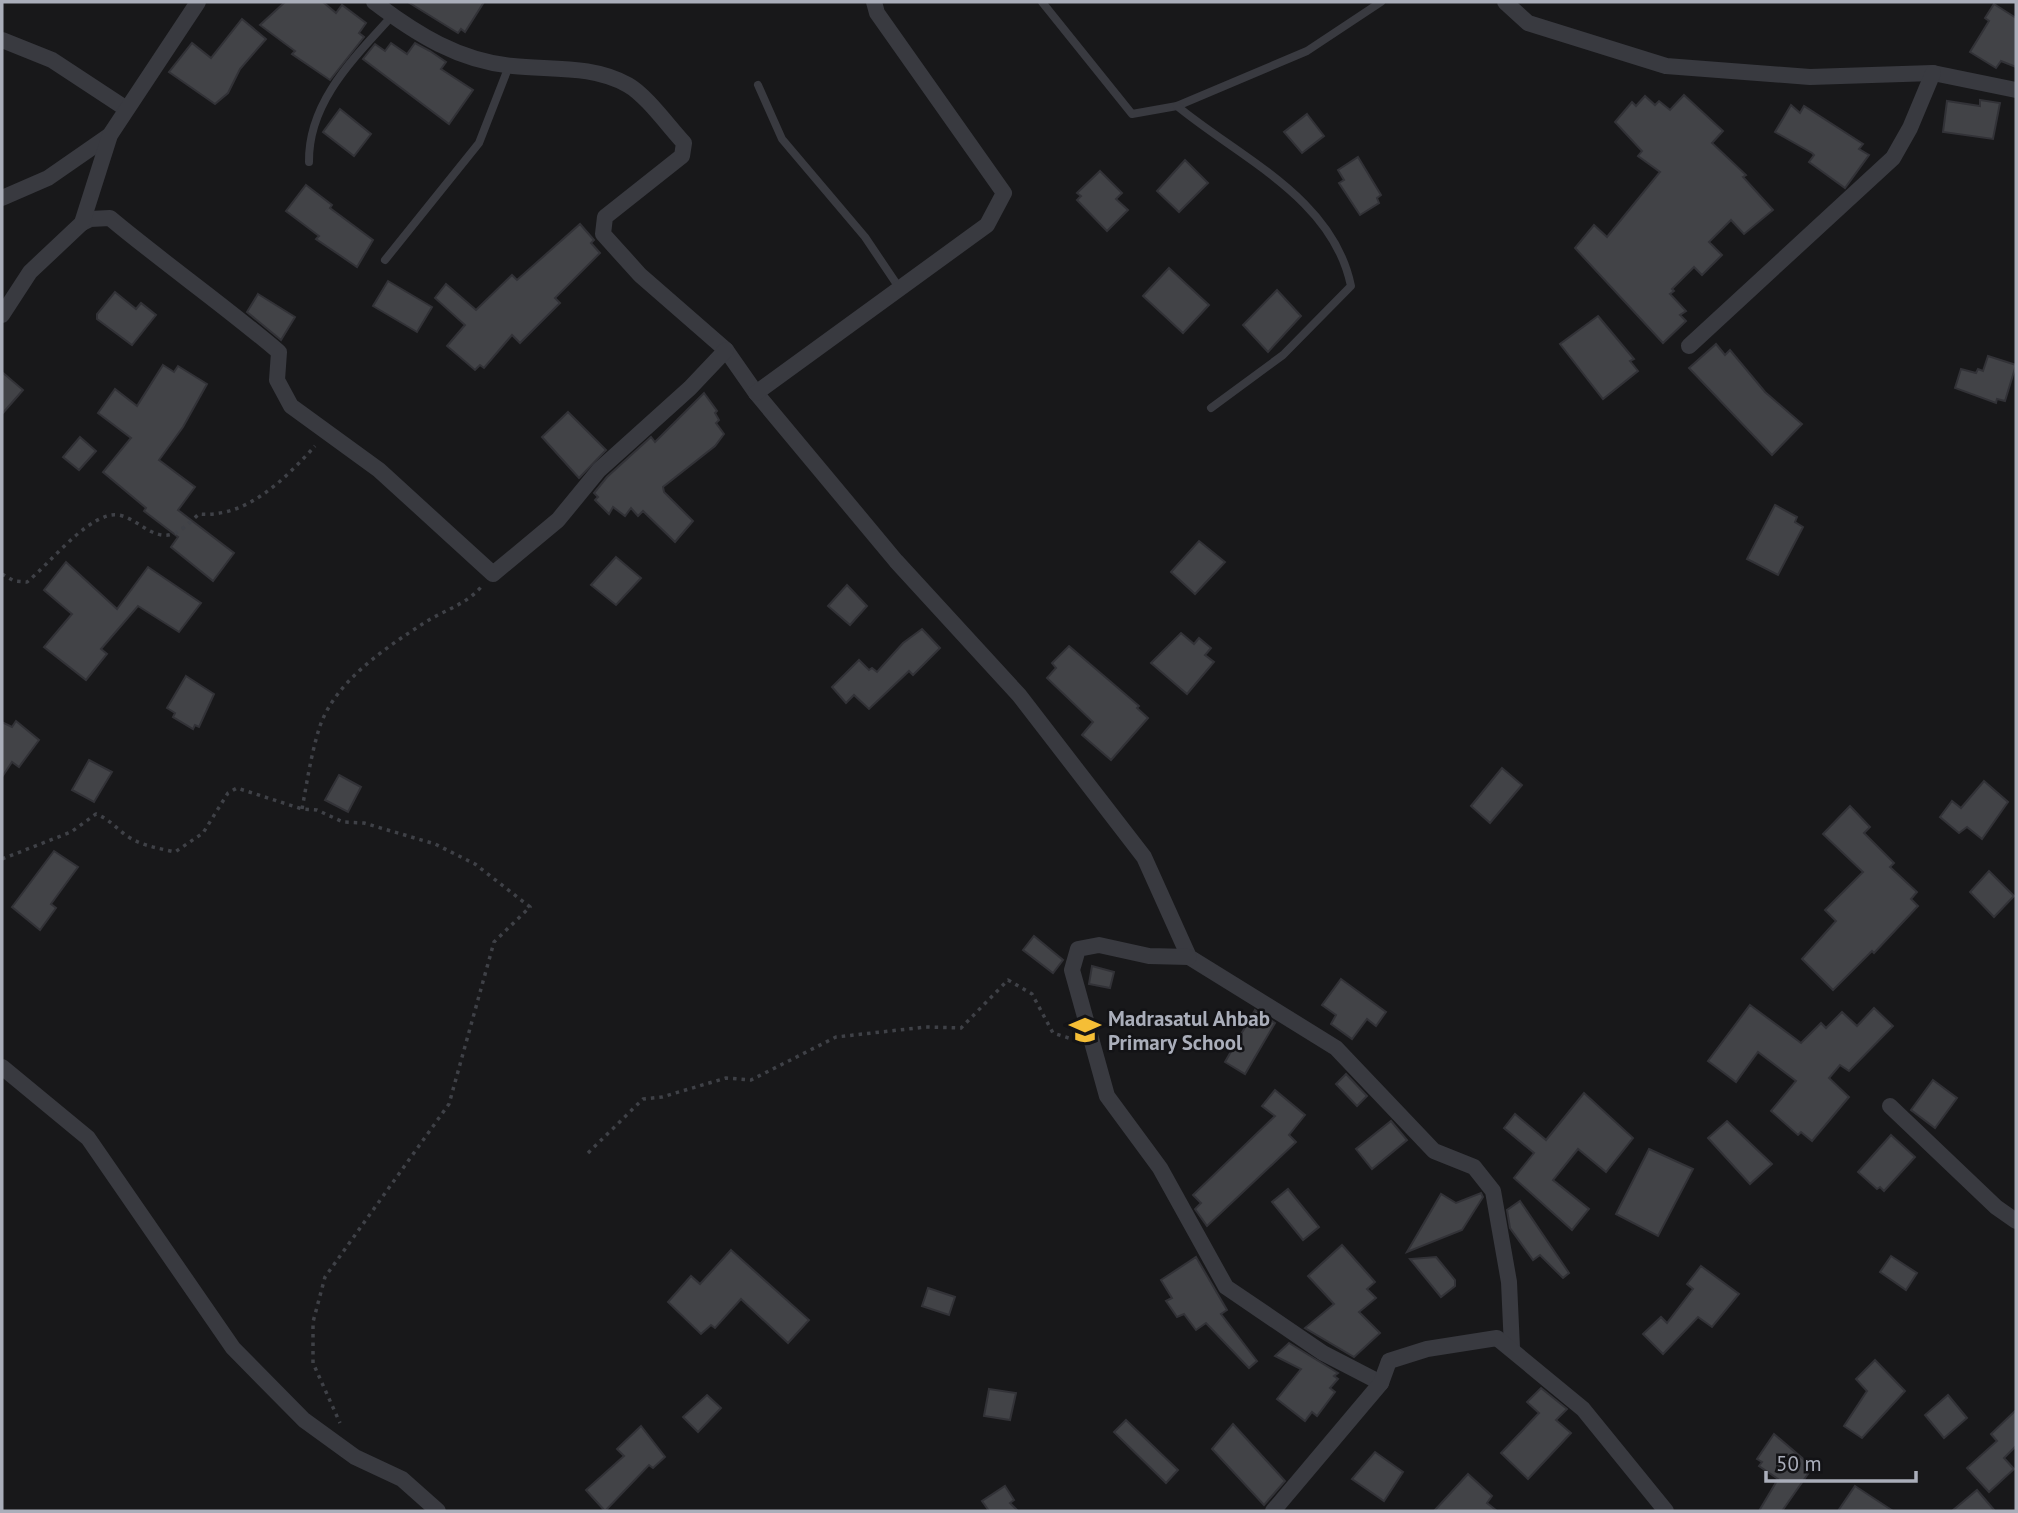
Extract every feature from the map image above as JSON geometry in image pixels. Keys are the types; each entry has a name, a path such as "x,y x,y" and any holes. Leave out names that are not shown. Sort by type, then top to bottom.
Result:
{"street":[{"path":"82,223 110,135 125,108 198,2"},
{"path":"374,2 447,50 509,66 598,72 630,86 684,143 682,156 605,217 603,234 640,275 726,350 756,393 896,561 1019,695 1144,857 1189,957"},
{"path":"756,393 988,225 1004,193 877,13 874,2"},
{"path":"1505,2 1528,23 1667,66 1810,77 1933,73 2016,90"},
{"path":"2,40 52,60 125,108"},
{"path":"1689,346 1893,158 1933,73"},
{"path":"2,198 48,178 110,135"},
{"path":"2,315 30,272 82,223 90,219 110,218 174,272 202,289 279,352 277,380 291,406 379,470 493,574 558,520 599,470 690,388 726,350"},
{"path":"1381,1383 1323,1353 1226,1287 1160,1168 1107,1096 1072,970 1078,949 1099,945 1149,956 1189,957 1336,1048 1434,1150 1474,1167 1493,1191 1508,1282 1512,1348"},
{"path":"2,1067 88,1138 233,1348 304,1420 355,1457 402,1479 438,1511"},
{"path":"1890,1106 1996,1207 2016,1220"},
{"path":"1273,1511 1381,1383 1389,1361 1427,1349 1497,1338 1583,1409 1666,1511"}],"lane":[{"path":"1042,2 1132,114 1177,106 1307,51 1381,2"},
{"path":"309,162 317,112 355,57 392,16"},
{"path":"385,260 479,143 509,66"},
{"path":"758,85 782,139 864,237 900,289"},
{"path":"1177,106 1211,134 1283,181 1314,214 1347,265 1351,286 1283,355 1211,408"}],"path":[{"path":"2,574 14,581 27,582 76,536 106,516 122,514 158,534 173,534 199,514 220,516 250,504 293,470 329,432"},
{"path":"302,809 320,727 343,689 365,665 390,646 439,614 470,600 493,574"},
{"path":"2,859 71,832 96,814 111,820 125,834 146,846 175,852 202,833 228,793 237,788 302,809 317,810 343,822 364,822 435,844 475,864 530,907 494,942 449,1104 325,1277 313,1322 313,1363 355,1457"},
{"path":"588,1153 643,1099 662,1097 726,1078 751,1080 836,1037 926,1027 961,1028 1008,980 1032,994 1053,1033 1070,1041 1091,1040"}],"building":[{"path":"285,2 323,2 336,13 342,5 366,23 359,33 364,37 330,80 292,54 295,51 260,25"},
{"path":"408,2 484,2 465,32 461,29 458,33"},
{"path":"1994,4 2016,18 2016,67 2001,61 1996,68 1970,52 1989,21 1985,18"},
{"path":"242,19 266,39 240,69 228,93 215,104 169,72 192,43 211,58"},
{"path":"391,43 407,54 415,43 430,51 446,62 441,69 473,90 449,124 363,59 375,44 385,51"},
{"path":"1684,95 1723,131 1712,143 1746,175 1743,177 1773,210 1744,234 1731,220 1709,242 1722,255 1702,275 1694,267 1672,289 1674,291 1670,294 1686,311 1680,315 1686,321 1663,343 1575,248 1594,225 1607,237 1660,172 1638,156 1642,151 1615,122 1632,102 1636,106 1645,96 1655,105 1659,101 1670,110"},
{"path":"1980,100 2000,103 1993,139 1943,132 1947,101 1980,106"},
{"path":"1791,105 1800,113 1804,106 1863,144 1859,149 1869,155 1845,188 1809,162 1814,155 1812,153 1775,132"},
{"path":"340,109 371,134 354,156 323,132"},
{"path":"1307,114 1324,136 1302,153 1284,132"},
{"path":"1358,157 1381,195 1377,198 1379,203 1360,215 1339,183 1344,180 1338,170"},
{"path":"1185,160 1208,183 1179,212 1157,191"},
{"path":"1100,171 1122,193 1116,199 1128,210 1107,231 1077,200 1081,196 1077,193"},
{"path":"306,185 332,205 330,208 373,240 357,267 316,239 319,236 286,211"},
{"path":"580,224 594,240 591,243 600,253 555,298 560,303 520,343 512,335 484,368 480,365 475,370 447,346 465,325 435,298 446,284 476,310 512,275 517,280"},
{"path":"1169,268 1209,305 1183,333 1143,296"},
{"path":"388,281 432,307 417,332 373,306"},
{"path":"1277,290 1301,316 1268,352 1243,325"},
{"path":"115,292 136,309 141,303 156,315 132,345 97,319 97,314"},
{"path":"258,294 295,317 281,340 247,312"},
{"path":"1598,316 1634,359 1630,361 1638,371 1603,399 1560,344"},
{"path":"1716,344 1725,355 1730,350 1765,392 1802,424 1772,455 1689,368"},
{"path":"1988,356 2016,365 2005,401 1997,399 1996,403 1955,388 1961,369 1976,373 1978,369 1983,371"},
{"path":"163,365 174,372 178,366 207,384 183,427 159,460 195,487 178,510 234,553 213,581 171,547 178,537 144,511 146,508 103,472 131,438 98,413 115,389 137,406"},
{"path":"2,372 23,390 2,414"},
{"path":"704,393 717,411 715,413 719,420 716,423 724,434 715,446 663,487 664,492 693,521 675,542 643,511 638,516 631,508 625,516 613,507 609,514 595,500 598,497 594,493 607,477 651,437 655,442"},
{"path":"568,412 606,450 579,478 542,437"},
{"path":"80,437 96,451 79,470 63,457"},
{"path":"1775,505 1797,517 1795,522 1803,527 1778,575 1747,559"},
{"path":"1199,541 1225,562 1195,594 1171,572"},
{"path":"616,557 641,578 616,605 591,585"},
{"path":"66,562 117,609 148,567 201,603 179,632 138,606 101,649 107,654 86,680 44,647 72,614 44,590"},
{"path":"847,585 867,606 850,625 828,606"},
{"path":"922,629 940,648 913,675 909,671 869,709 854,695 846,703 832,687 859,660 869,670 872,668 877,672 903,643"},
{"path":"1181,633 1194,644 1199,638 1211,648 1205,655 1214,662 1187,694 1151,663"},
{"path":"1069,646 1139,706 1137,708 1148,718 1111,760 1082,735 1093,722 1047,678 1056,668 1052,663"},
{"path":"186,676 214,694 199,727 195,725 193,729 173,717 175,713 167,708"},
{"path":"16,721 39,740 19,767 12,762 2,777 2,722 12,727"},
{"path":"89,760 112,772 94,802 72,790"},
{"path":"1502,768 1522,785 1490,823 1471,806"},
{"path":"339,775 361,787 348,812 325,800"},
{"path":"1984,781 2008,802 1982,839 1967,827 1959,833 1940,817 1952,801 1961,808"},
{"path":"1850,806 1870,827 1864,833 1894,863 1890,867 1917,892 1911,899 1918,906 1874,953 1872,951 1833,990 1802,959 1836,921 1825,910 1863,872 1823,834"},
{"path":"54,851 78,867 51,904 56,908 40,930 12,907"},
{"path":"1989,871 2014,896 1994,917 1970,892"},
{"path":"1034,936 1063,960 1053,973 1023,950"},
{"path":"1092,966 1114,972 1110,988 1089,984"},
{"path":"1341,979 1386,1012 1376,1026 1367,1019 1352,1039 1331,1024 1336,1015 1322,1005"},
{"path":"1750,1005 1801,1043 1821,1023 1826,1028 1842,1012 1857,1026 1874,1008 1893,1026 1849,1071 1840,1065 1829,1078 1849,1097 1812,1141 1801,1132 1798,1135 1771,1111 1796,1081 1758,1052 1736,1082 1708,1061"},
{"path":"1255,1010 1275,1023 1245,1074 1225,1062"},
{"path":"1346,1074 1367,1096 1357,1106 1336,1084"},
{"path":"1933,1080 1957,1098 1935,1128 1911,1110"},
{"path":"1275,1090 1305,1115 1289,1135 1296,1142 1207,1226 1195,1209 1201,1203 1193,1195 1275,1116 1262,1106"},
{"path":"1584,1093 1633,1138 1606,1172 1578,1149 1553,1180 1589,1209 1572,1230 1514,1178 1534,1153 1504,1128 1515,1114 1546,1140"},
{"path":"1391,1121 1407,1140 1372,1169 1356,1149"},
{"path":"1727,1121 1772,1164 1750,1184 1708,1138"},
{"path":"1891,1135 1915,1157 1884,1191 1880,1187 1877,1189 1858,1172"},
{"path":"1649,1149 1693,1169 1658,1236 1616,1214"},
{"path":"1288,1189 1319,1227 1303,1240 1272,1202"},
{"path":"1481,1193 1483,1197 1462,1230 1407,1252 1441,1194 1456,1203"},
{"path":"1520,1201 1569,1273 1563,1278 1540,1255 1533,1260 1510,1228 1507,1210"},
{"path":"1342,1245 1375,1282 1367,1289 1376,1298 1359,1312 1380,1333 1354,1357 1305,1328 1334,1304 1308,1276"},
{"path":"731,1250 809,1320 788,1343 741,1299 715,1328 711,1325 701,1334 668,1302 691,1276 700,1284"},
{"path":"1891,1256 1917,1273 1906,1290 1880,1272"},
{"path":"1196,1257 1227,1310 1221,1314 1257,1361 1249,1368 1206,1323 1196,1330 1184,1314 1177,1317 1166,1301 1172,1298 1161,1280"},
{"path":"1436,1257 1455,1280 1455,1286 1441,1297 1410,1259"},
{"path":"1701,1266 1739,1294 1712,1327 1698,1317 1663,1354 1643,1334 1661,1317 1667,1323 1693,1289 1687,1284"},
{"path":"928,1288 955,1297 949,1315 922,1306"},
{"path":"1289,1343 1338,1373 1334,1376 1338,1379 1330,1388 1335,1392 1317,1416 1312,1412 1305,1421 1277,1399 1301,1369 1275,1356"},
{"path":"1875,1360 1905,1391 1862,1438 1844,1426 1867,1391 1856,1379"},
{"path":"1541,1388 1567,1409 1556,1420 1571,1433 1528,1479 1501,1453 1539,1413 1527,1402"},
{"path":"989,1389 1016,1393 1010,1420 984,1416"},
{"path":"707,1395 721,1408 698,1432 683,1417"},
{"path":"1948,1395 1967,1418 1944,1438 1925,1415"},
{"path":"2016,1410 2016,1446 2004,1458 2014,1469 1989,1492 1967,1468 1997,1441 1991,1434"},
{"path":"1126,1420 1178,1470 1166,1483 1114,1432"},
{"path":"1233,1424 1285,1481 1264,1505 1212,1449"},
{"path":"641,1426 665,1457 653,1468 649,1465 605,1511 586,1490 624,1456 617,1449"},
{"path":"1774,1434 1808,1463 1805,1467 1810,1471 1782,1511 1759,1511 1778,1479 1759,1466 1762,1462 1757,1459"},
{"path":"1375,1452 1403,1472 1384,1501 1352,1479"},
{"path":"1468,1474 1492,1496 1487,1503 1497,1511 1434,1511"},
{"path":"1005,1486 1014,1500 1010,1503 1018,1511 989,1511 982,1501"},
{"path":"1855,1486 1893,1511 1838,1511"},
{"path":"1977,1490 1995,1511 1952,1511"}],"place":[{"name":"Madrasatul Ahbab Primary School","path":"1085,1030"}]}
